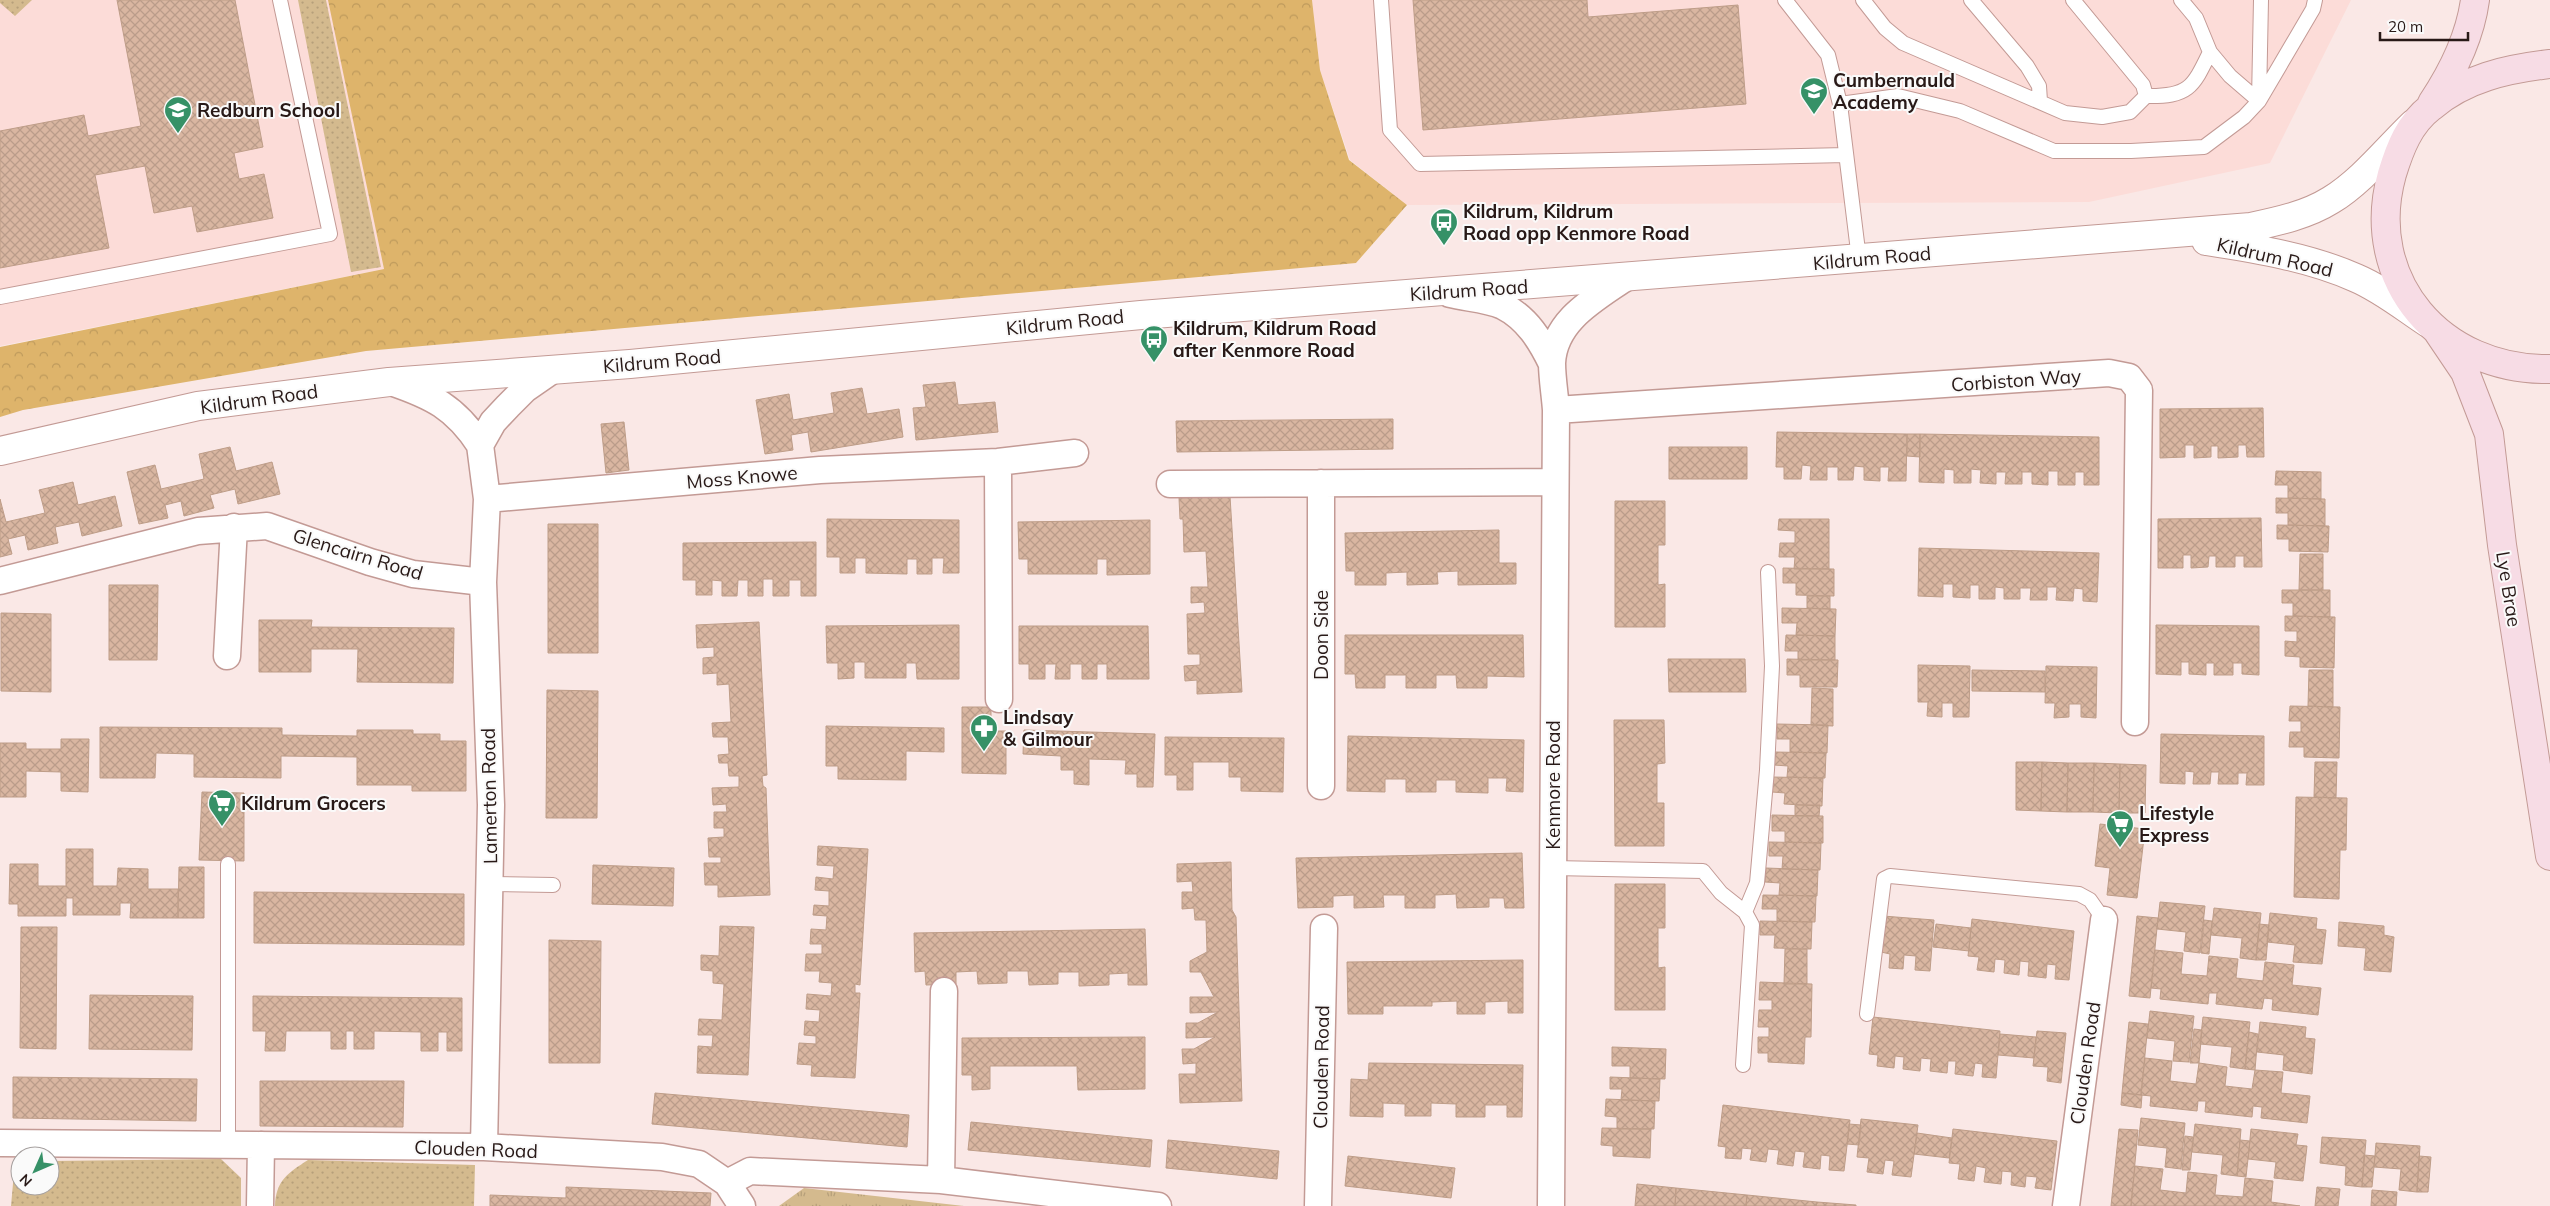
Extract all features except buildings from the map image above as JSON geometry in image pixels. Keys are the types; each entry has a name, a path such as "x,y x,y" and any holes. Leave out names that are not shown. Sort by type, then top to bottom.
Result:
{"main road":[{"path":"2475,0 2473,16 2447,81 2406,136 2389,186 2385,237 2400,285 2417,312 2434,328 2466,349 2512,367 2550,369"},
{"path":"2424,113 2468,83 2501,72 2550,64"},
{"name":"Lye Brae","path":"2434,328 2465,372 2489,434 2502,545 2550,856"}],"street":[{"name":"Kildrum Road","path":"4,444 198,406 389,382 551,371 1141,315 2251,227 2314,209 2347,189 2424,113"},
{"name":"Kildrum Road","path":"2166,235 2256,249 2328,266 2378,290 2434,328"},
{"name":"Kenmore Road","path":"1551,1206 1554,482 1556,410 1552,364 1555,343 1564,326 1591,302 1625,278"},
{"name":"Kenmore Road","path":"1441,292 1502,306 1523,321 1541,340 1552,364"},
{"path":"480,445 493,422 508,406 525,389 551,371"},
{"name":"Corbiston Way","path":"1556,410 2109,373 2129,377 2139,390 2135,722"},
{"name":"Lamerton Road","path":"389,382 427,394 468,427 480,445 487,499 483,582 491,805 484,1147"},
{"name":"Moss Knowe","path":"487,499 820,470 998,462 1075,453"},
{"path":"998,462 999,699"},
{"path":"1170,484 1554,482"},
{"name":"Doon Side","path":"1321,483 1321,786"},
{"name":"Glencairn Road","path":"0,581 198,531 268,526 370,562 413,574 483,582"},
{"path":"227,656 234,527"},
{"name":"Clouden Road","path":"2066,1206 2104,920"},
{"name":"Clouden Road","path":"1318,1206 1324,928"},
{"path":"941,1180 944,991"},
{"name":"Clouden Road","path":"0,1143 484,1147 662,1157 699,1164 727,1183"},
{"path":"260,1206 261,1145"},
{"path":"742,1206 727,1183 750,1170 941,1180 1158,1206"}],"lane":[{"path":"0,297 330,234 280,0"},
{"path":"1381,0 1390,130 1420,164 1846,155"},
{"path":"1784,0 1828,55 1840,104 1859,259"},
{"path":"1863,0 1885,28 1903,44 2065,113 2102,117 2130,112 2146,96 2170,97 2195,83 2210,52"},
{"path":"1971,0 2027,66 2039,86 2040,101"},
{"path":"2073,0 2144,85 2146,96"},
{"path":"2181,0 2196,18 2210,52 2230,76 2258,101"},
{"path":"2258,101 2261,0"},
{"path":"1840,104 1898,96 1960,110 2054,151 2131,151 2204,147 2244,117 2258,101 2313,9 2314,0"},
{"path":"1745,912 1757,883 1767,770 1772,666 1768,572"},
{"path":"228,864 228,1145"},
{"path":"1553,868 1703,871 1720,893 1745,912 1752,925 1744,1065"},
{"path":"1867,1014 1884,879 1890,876 2079,894 2090,900 2104,920"},
{"path":"490,884 553,885"}],"shaded area":[{"name":"Redburn School","path":"0,0 329,0 384,269 0,346"},
{"name":"Cumbernauld Academy","path":"1312,0 2351,0 2270,163 2089,202 1407,205 1350,160 1320,70"}],"green space":[{"path":"0,0 32,0 15,16 0,3"},
{"path":"298,0 326,0 381,267 351,272"},
{"path":"328,0 1312,0 1320,70 1349,160 1407,205 1356,263 366,351 23,410 0,417 0,347 384,269"},
{"path":"221,1159 241,1178 241,1206 11,1206 12,1196 60,1196 60,1161"},
{"path":"308,1160 475,1165 474,1206 275,1206 278,1190 284,1178"},
{"path":"804,1188 964,1206 779,1206"}],"place":[{"name":"Cumbernauld Academy","path":"1814,115"},
{"name":"Redburn School","path":"178,134"},
{"name":"Kildrum, Kildrum Road opp Kenmore Road","path":"1444,246"},
{"name":"Kildrum, Kildrum Road after Kenmore Road","path":"1154,363"},
{"name":"Lindsay & Gilmour","path":"984,752"},
{"name":"Kildrum Grocers","path":"222,827"},
{"name":"Lifestyle Express","path":"2120,848"}]}
